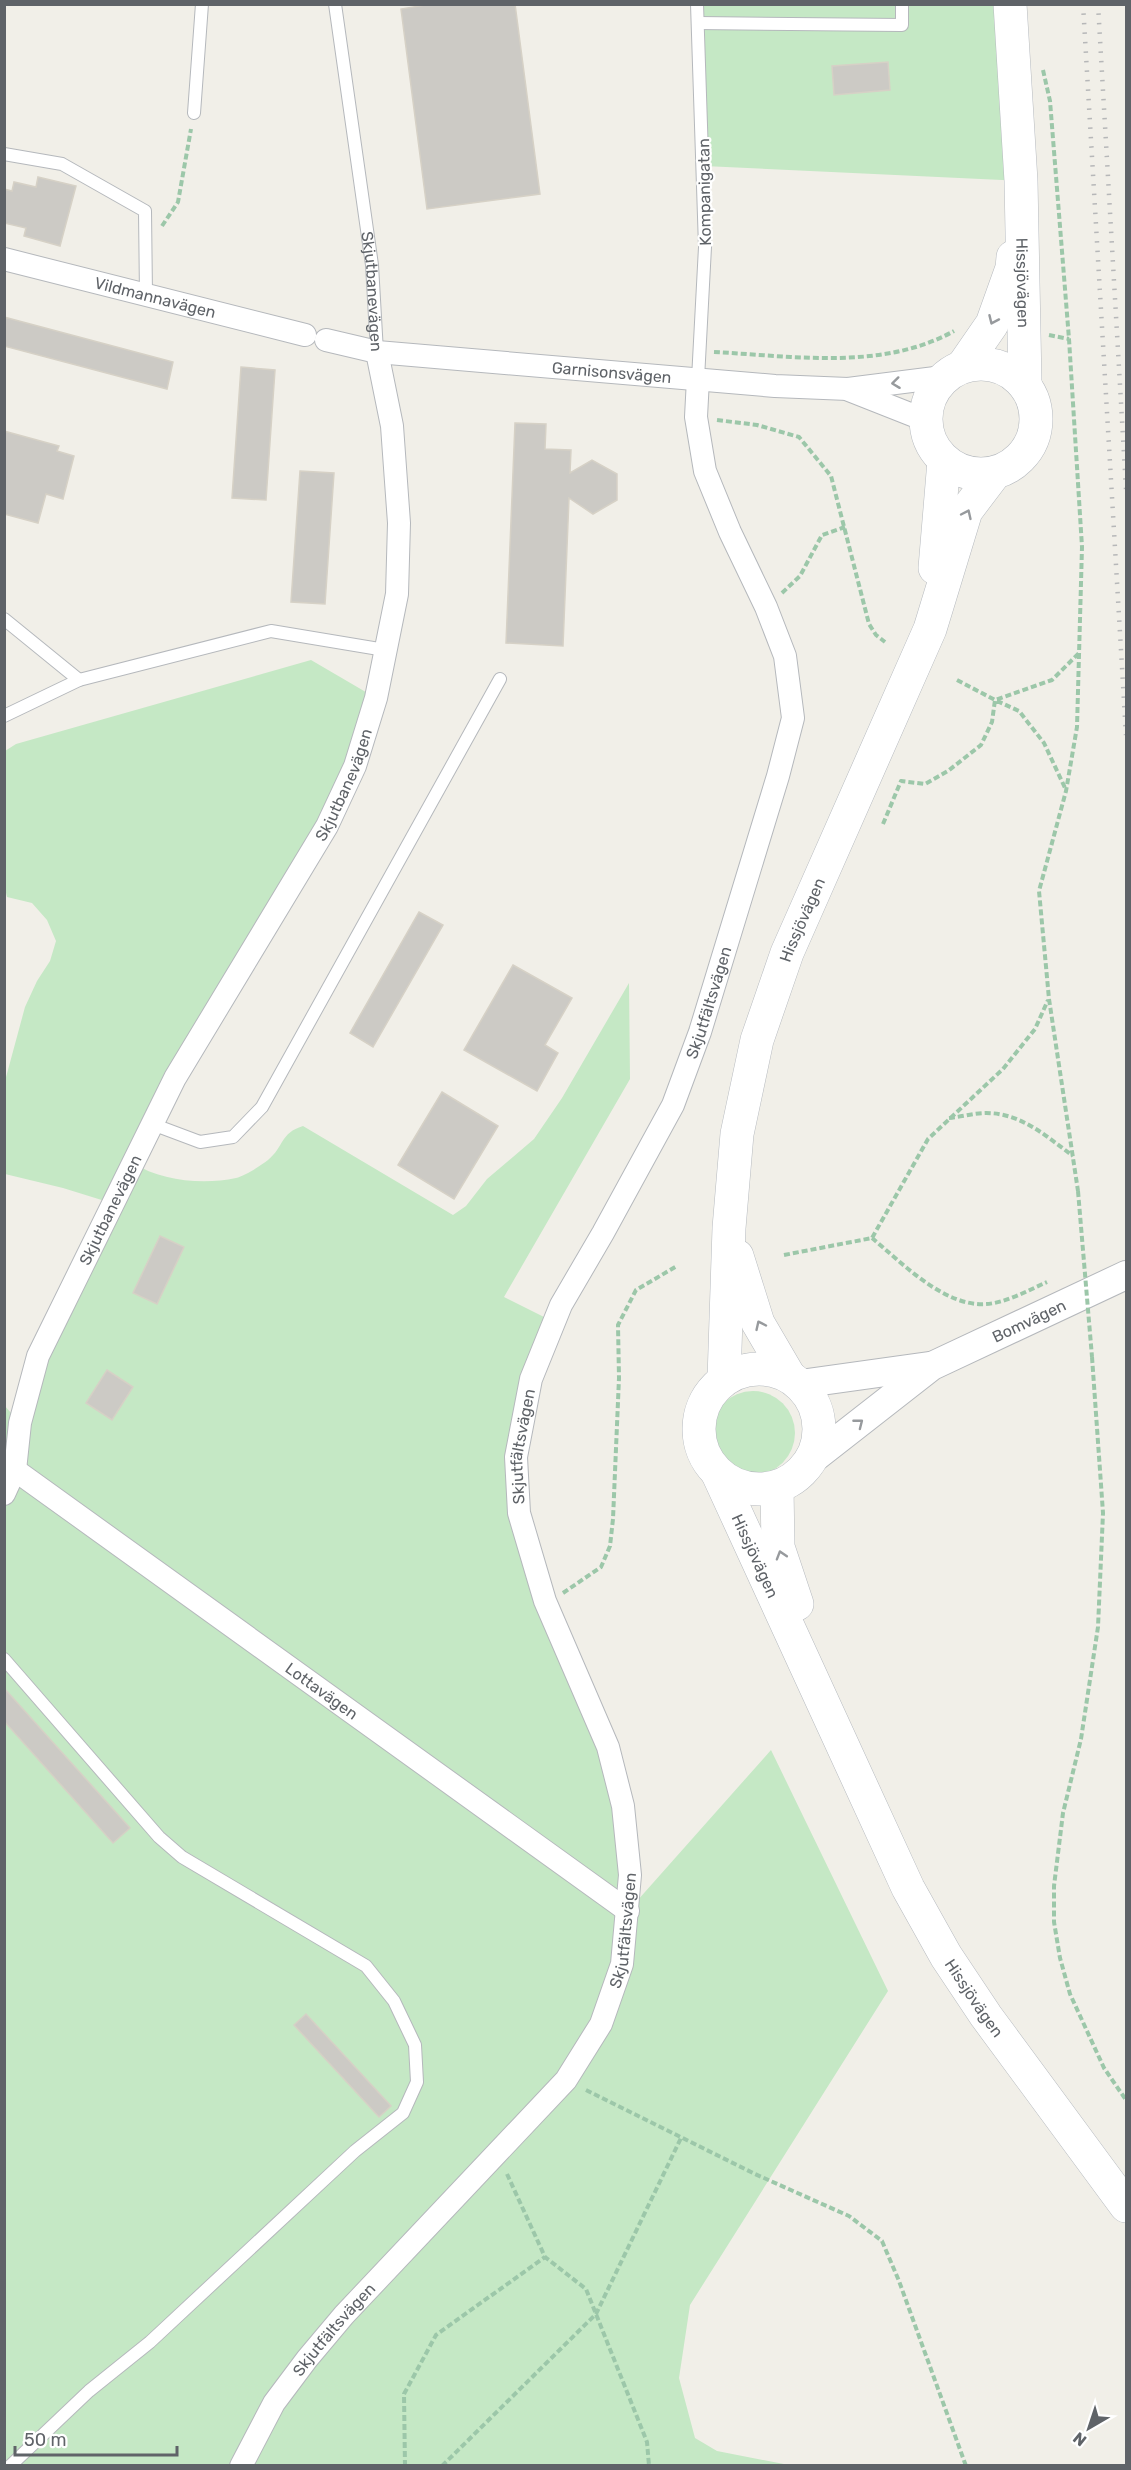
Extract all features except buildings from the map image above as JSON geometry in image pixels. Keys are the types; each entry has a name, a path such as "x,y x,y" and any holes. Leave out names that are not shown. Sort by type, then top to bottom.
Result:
{"main road":[{"name":"Hissjövägen","path":"1010,4 1021,181 1025,383"},
{"name":"Hissjövägen","path":"953,371 992,324 1012,268 1021,181"},
{"path":"990,365 1025,383 1033,395 1038,421 1026,454 994,474 967,473 944,461 932,445 925,420 927,403 953,371 990,365"},
{"name":"Hissjövägen","path":"930,629 944,461"},
{"name":"Hissjövägen","path":"724,1379 729,1228 737,1134 757,1040 787,953 930,629 966,511 994,474"},
{"name":"Hissjövägen","path":"729,1228 758,1323 794,1380"},
{"path":"743,1370 772,1370 794,1380 811,1397 819,1414 819,1440 813,1459 798,1477 777,1488 759,1490 740,1487 718,1474 703,1454 698,1428 702,1409 711,1392 724,1379 743,1370"},
{"name":"Hissjövägen","path":"718,1474 908,1888 946,1956 986,2016 1126,2206"},
{"name":"Hissjövägen","path":"777,1488 778,1547 852,1770"}],"street":[{"name":"Vildmannavägen","path":"4,259 378,352"},
{"name":"Garnisonsvägen","path":"378,352 698,379 848,389 953,371"},
{"name":"Skjutbanevägen","path":"4,1494 15,1470 20,1423 38,1356 175,1078 327,826 355,766 376,698 398,594 399,523 392,426 378,352"},
{"name":"Skjutfältsvägen","path":"241,2466 274,2403 344,2315 566,2080 601,2024 621,1964 630,1875 623,1806 608,1747 545,1601 519,1513 516,1457 531,1379 561,1305 673,1105 700,1032 793,718 785,656 705,471 696,417 698,379"},
{"name":"Garnisonsvägen","path":"848,389 925,420"},
{"name":"Bomvägen","path":"813,1459 932,1366 1126,1275"},
{"name":"Bomvägen","path":"794,1380 932,1366"},
{"name":"Lottavägen","path":"15,1470 628,1911"}],"lane":[{"path":"194,113 202,4"},
{"name":"Skjutbanevägen","path":"335,4 372,265 378,352"},
{"name":"Kompanigatan","path":"697,4 705,247 698,379"},
{"path":"698,23 902,26 902,4"},
{"path":"4,154 62,164 145,211 146,295"},
{"path":"4,620 79,680"},
{"path":"4,716 79,680 271,631 385,650"},
{"path":"152,1125 200,1142 222,1139 233,1137 262,1107 500,679"},
{"path":"4,1659 159,1837 182,1857 366,1966 394,2001 415,2045 417,2082 403,2113 355,2151 150,2342 89,2391 10,2466"}],"path":[{"path":"1041,62 1050,101 1069,339 1082,547 1077,727 1066,791 1039,891 1049,999 1078,1191 1103,1513 1098,1627 1081,1739 1062,1813 1054,1886 1054,1922 1060,1958 1074,2003 1104,2068 1126,2100"},
{"path":"145,252 178,202 194,113"},
{"path":"700,351 854,358 902,352 934,342 956,329"},
{"path":"1024,330 1069,339"},
{"path":"696,417 757,425 800,437 831,476 869,624 885,642"},
{"path":"766,608 800,576 822,535 845,527"},
{"path":"995,700 1052,680 1080,652"},
{"path":"957,680 1019,711 1044,743 1066,791"},
{"path":"884,824 901,781 925,784 948,771 981,745 992,722 995,700"},
{"path":"784,1255 872,1238 928,1139 1003,1069 1035,1029 1049,999"},
{"path":"949,1118 986,1113 1006,1116 1030,1124 1073,1156"},
{"path":"872,1238 920,1278 958,1301 986,1304 1013,1296 1051,1280"},
{"path":"1080,1268 1089,1264"},
{"path":"545,1601 573,1588 601,1567 610,1546 619,1378 618,1325 636,1290 677,1266"},
{"path":"566,2080 755,2174 849,2216 882,2241 899,2281 966,2466"},
{"path":"442,2466 596,2314 681,2138"},
{"path":"497,2154 545,2257 586,2289 647,2442 649,2466"},
{"path":"405,2466 404,2394 436,2335 545,2257"}],"green space":[{"path":"697,5 1010,5 1021,181 704,166"},
{"path":"311,660 376,698 355,766 133,1163 169,1178 210,1181 236,1178 268,1160 290,1132 303,1126 453,1215 466,1206 487,1179 534,1139 562,1098 629,983 630,1079 504,1297 554,1322 531,1379 519,1513 608,1747 629,1910 771,1750 888,1991 690,2305 679,2378 695,2438 717,2451 789,2465 5,2465 4,1405 19,1422 38,1356 121,1206 63,1188 5,1174 5,1081 25,1007 37,981 50,961 56,941 47,920 32,903 7,897 4,884 5,751 16,744"},
{"path":"753,1391 776,1398 788,1410 795,1433 788,1456 776,1468 753,1475 730,1468 718,1456 711,1433 718,1410 730,1398"}],"railway":[{"path":"1083,4 1126,735"},
{"path":"1098,4 1126,489"}]}
